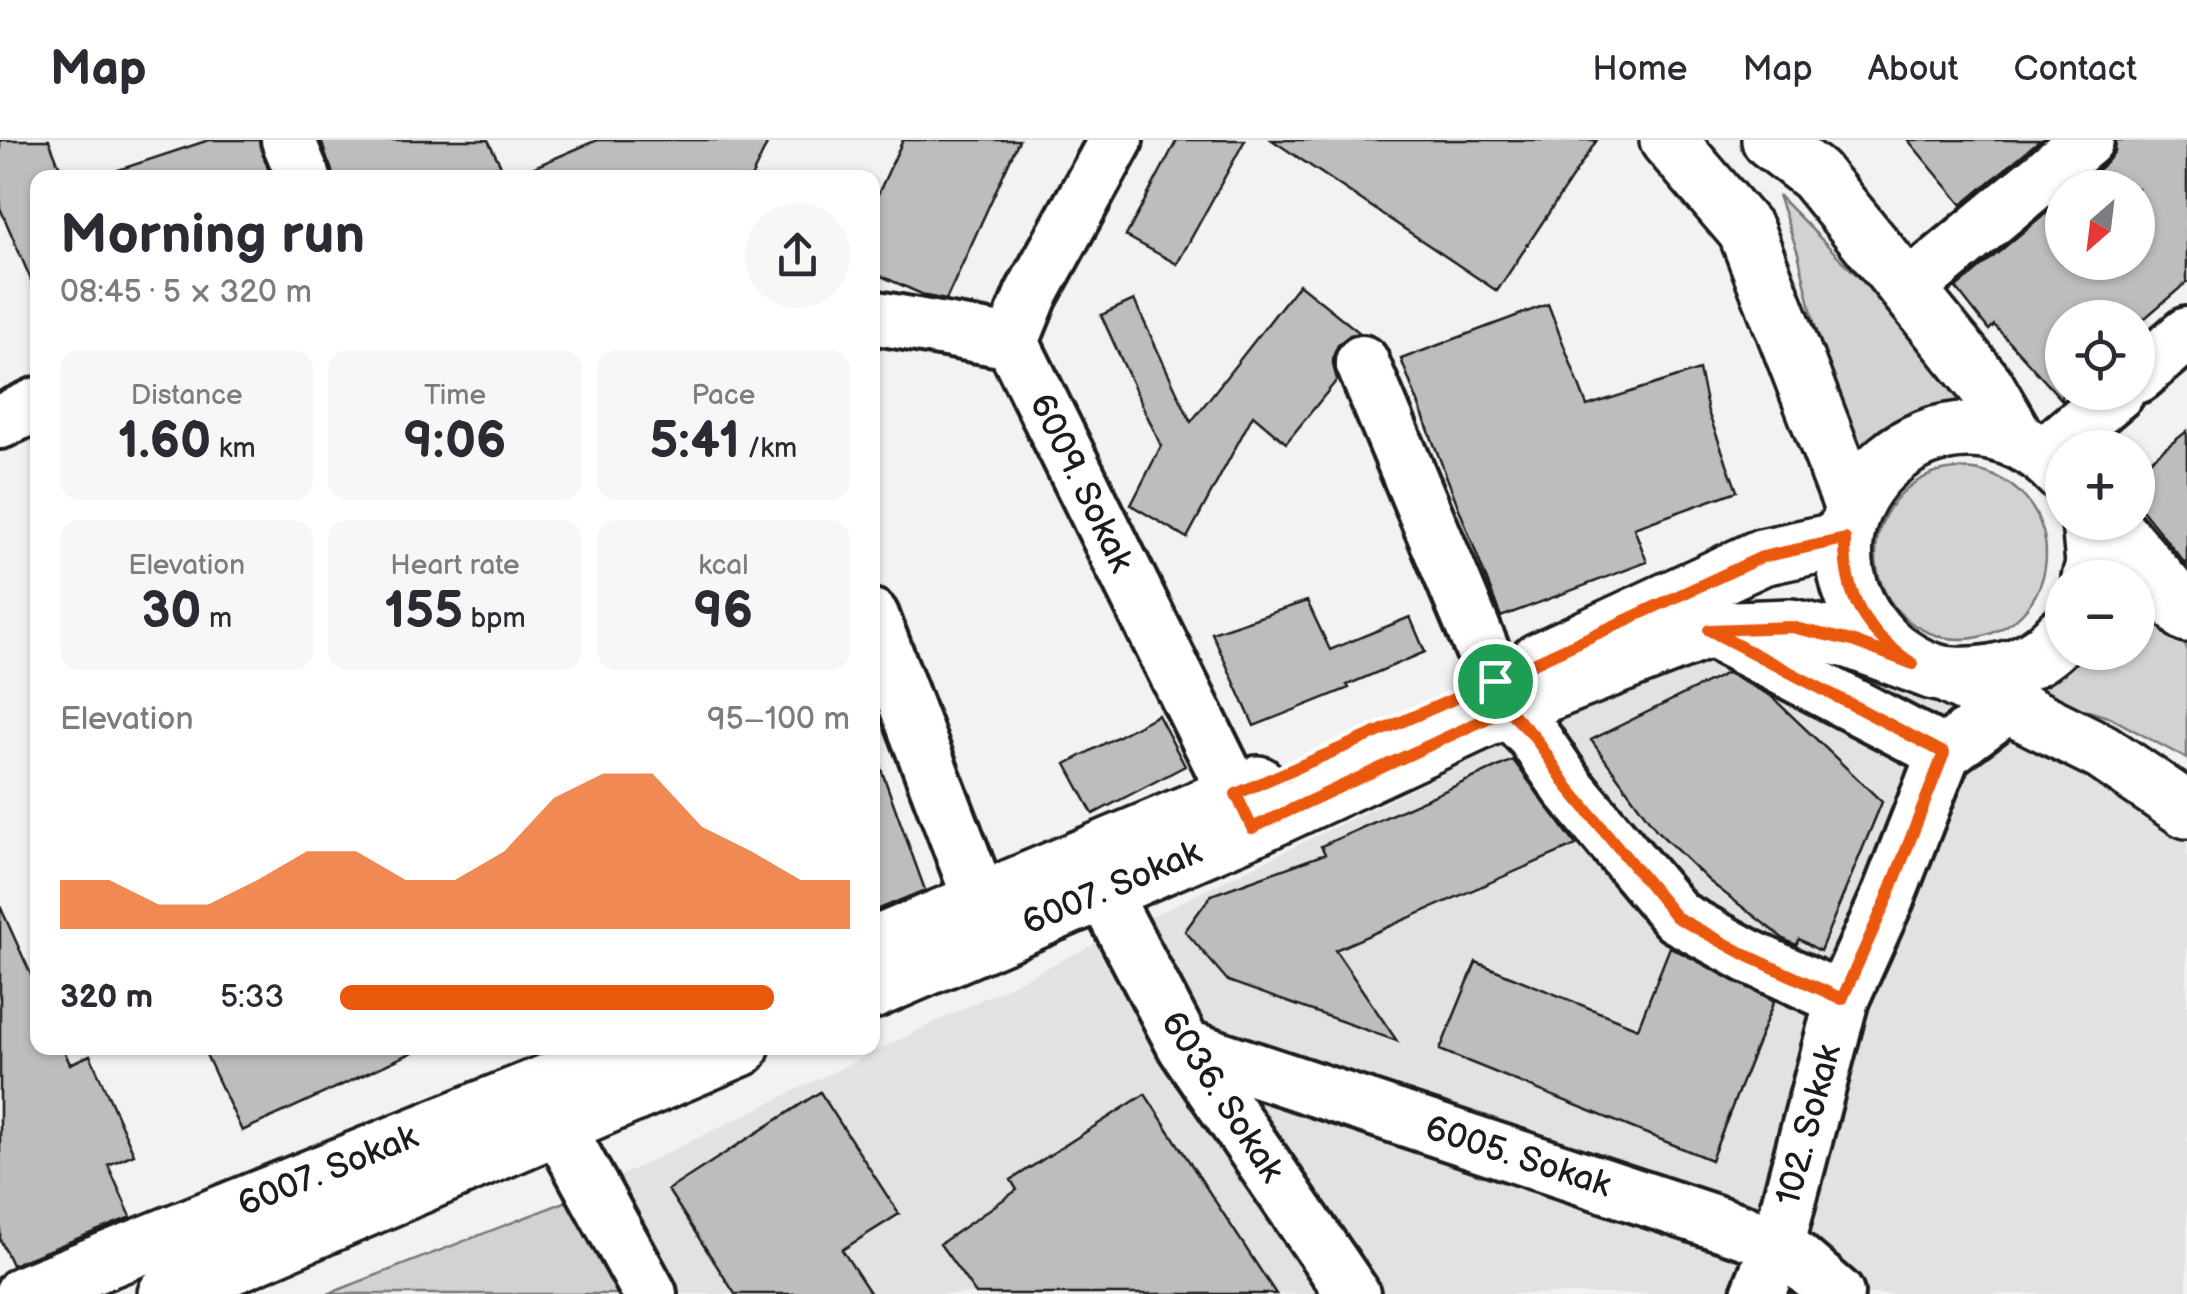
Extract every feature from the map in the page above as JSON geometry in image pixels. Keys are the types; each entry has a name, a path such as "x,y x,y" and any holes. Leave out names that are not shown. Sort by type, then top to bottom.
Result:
{"street":[{"path":"288,140 301,170"},
{"path":"880,319 1012,342 1031,296 1116,140"},
{"path":"1668,140 1746,232 1849,523 1848,584 1862,616 1884,644 2102,752 2187,810"},
{"path":"1770,140 1805,158 2041,455"},
{"path":"1908,289 2087,140"},
{"path":"2155,361 2187,334"},
{"name":"6009. Sokak","path":"1012,342 1244,811"},
{"path":"1362,362 1501,695 1568,787 1676,917 1748,956 1842,999"},
{"path":"0,422 30,408"},
{"path":"2041,455 2096,410"},
{"path":"1849,523 1869,479 1892,455 1920,439 1952,430 1984,430 2041,455"},
{"name":"6007. Sokak","path":"880,986 988,919 1244,811 1501,695 1762,557 1849,523"},
{"path":"2128,540 2181,594"},
{"name":"6007. Sokak","path":"1501,695 1709,630 1791,627 1852,641 1930,669"},
{"path":"1709,630 1944,753 2009,705"},
{"path":"880,637 988,919"},
{"path":"1930,669 1988,676 2027,662 2045,648"},
{"name":"102. Sokak","path":"1758,1294 1778,1244 1842,999 1887,899 1944,753"},
{"name":"6007. Sokak","path":"880,944 1104,892 1244,811"},
{"name":"6036. Sokak","path":"1104,892 1184,1046 1353,1294"},
{"name":"6005. Sokak","path":"1184,1046 1778,1244 1837,1294"},
{"name":"6007. Sokak","path":"23,1294 630,1059 670,1055"},
{"name":"6007. Sokak","path":"166,1294 558,1126 630,1059"},
{"path":"558,1126 650,1294"}],"shaded area":[{"path":"1778,195 1981,402 1926,408 1885,429 1846,459 1798,253"},
{"path":"1944,470 1978,470 2008,483 2032,507 2045,540 2045,571 2032,601 2008,625 1978,638 1944,638 1914,625 1890,601 1877,571 1877,537 1890,507 1914,483"},
{"path":"2155,611 2187,648 2187,759 2111,718 2033,694 2047,670 2155,670"},
{"path":"1801,645 1942,697 2187,836 2187,1294 628,1294 575,1198 868,1055 880,1055 880,1049 1695,651"},
{"path":"575,1198 628,1294 328,1294"}],"building":[{"path":"0,140 49,140 61,170 30,170 30,277 0,208"},
{"path":"209,140 259,140 268,170 118,170"},
{"path":"321,140 488,140 503,170 330,170"},
{"path":"597,140 769,140 755,170 528,170"},
{"path":"903,140 1019,140 946,300 926,296 880,276 880,190"},
{"path":"1177,140 1245,140 1177,264 1126,236"},
{"path":"1272,140 1597,140 1497,291"},
{"path":"1908,140 2040,140 1962,205"},
{"path":"2116,140 2187,140 2187,282 2155,309 2155,300 2045,300 2045,381 1994,325 1989,330 1956,288 2045,213 2045,280 2155,280 2155,170 2098,170 2115,151"},
{"path":"1299,284 1360,333 1350,335 1338,345 1332,359 1337,380 1286,443 1253,415 1187,538 1131,505 1161,446 1101,315 1134,300 1191,422"},
{"path":"1548,304 1587,406 1699,370 1708,412 1737,491 1634,528 1647,562 1501,617 1401,359"},
{"path":"2187,431 2187,566 2155,526 2155,456"},
{"path":"1307,601 1330,650 1410,617 1425,652 1254,726 1212,633"},
{"path":"1727,673 1771,696 1882,802 1820,951 1799,939 1796,945 1785,940 1709,881 1657,831 1591,740"},
{"path":"1158,715 1185,766 1093,814 1066,764"},
{"path":"1513,760 1576,845 1335,950 1397,1041 1228,981 1185,931 1211,895 1325,854 1321,846"},
{"path":"880,766 925,890 880,909"},
{"path":"0,906 30,972 30,1055 66,1055 70,1064 90,1055 134,1154 108,1165 131,1217 12,1265 0,1239"},
{"path":"1670,947 1774,1001 1711,1160 1440,1050 1476,962 1638,1028"},
{"path":"206,1055 407,1055 242,1131"},
{"path":"820,1092 899,1214 842,1250 871,1294 735,1294 668,1190"},
{"path":"1145,1094 1276,1294 976,1294 940,1244 1017,1190 1011,1180"}],"route":[{"path":"1845,539 1848,584 1862,616 1884,644 1913,664 1852,641 1791,627 1709,630 1944,753 1887,899 1842,999 1748,956 1676,917 1568,787 1534,736 1507,709 1252,828 1236,794 1495,681 1762,557 1845,539"}]}
